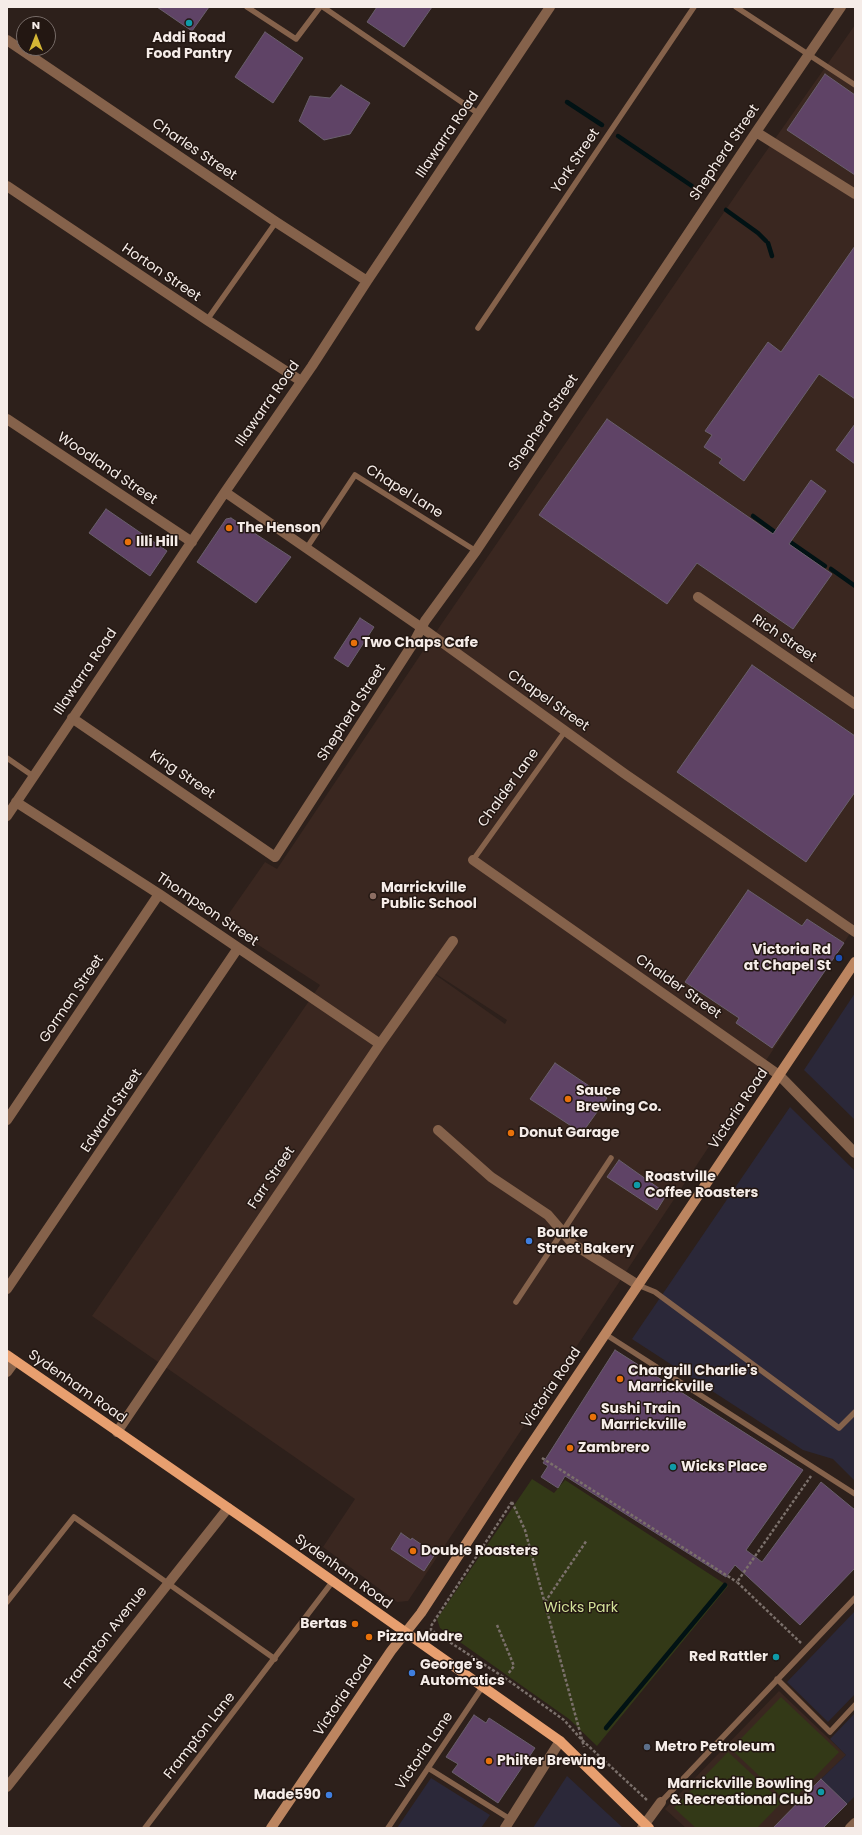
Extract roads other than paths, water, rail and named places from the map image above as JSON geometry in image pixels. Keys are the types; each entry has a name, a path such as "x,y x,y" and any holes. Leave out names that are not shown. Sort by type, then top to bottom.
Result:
{"main road":[{"name":"Victoria Road","path":"271,1828 391,1651 421,1613 605,1334 855,962"},
{"name":"Sydenham Road","path":"11,1358 333,1581 405,1634 483,1686 560,1741 646,1827"}],"street":[{"name":"Illawarra Road","path":"7,816 192,542 224,492 301,381 550,7"},
{"name":"Shepherd Street","path":"275,857 414,642 425,621 458,573 476,551 841,7"},
{"name":"Charles Street","path":"7,40 276,222 367,281"},
{"path":"756,132 855,194"},
{"name":"Horton Street","path":"7,186 206,320 301,381"},
{"name":"Woodland Street","path":"7,419 192,542"},
{"name":"Chapel Street","path":"224,492 422,628 566,730 625,774 855,932"},
{"name":"Rich Street","path":"698,597 855,704"},
{"name":"King Street","path":"72,718 275,857"},
{"name":"Thompson Street","path":"16,802 160,894 380,1044"},
{"name":"Chalder Street","path":"473,860 779,1075 855,1153"},
{"name":"Gorman Street","path":"7,1120 160,894"},
{"name":"Farr Street","path":"117,1432 380,1044 454,941"},
{"name":"Edward Street","path":"7,1290 238,948"},
{"path":"438,1130 490,1177 548,1215 573,1244 638,1285"},
{"path":"7,1372 11,1358"},
{"name":"Frampton Avenue","path":"7,1787 228,1508"},
{"path":"507,1824 560,1741"},
{"path":"646,1827 659,1805"},
{"path":"850,1828 855,1823"}],"lane":[{"path":"247,7 296,39 322,7 479,114"},
{"name":"York Street","path":"478,328 694,7"},
{"path":"736,7 855,85"},
{"path":"206,320 276,222"},
{"name":"Chapel Lane","path":"306,549 355,475 476,551"},
{"name":"Chalder Lane","path":"473,860 566,730"},
{"path":"7,758 33,776"},
{"path":"516,1302 564,1232 611,1158"},
{"path":"638,1285 655,1292 839,1428 855,1412"},
{"path":"605,1334 855,1494"},
{"path":"7,1602 74,1517 275,1659"},
{"name":"Frampton Lane","path":"145,1828 333,1581"},
{"path":"659,1805 776,1679 855,1598"},
{"path":"776,1679 830,1732 855,1706"},
{"name":"Victoria Lane","path":"388,1828 483,1686"},
{"path":"428,1768 507,1824"}],"waterway":[{"path":"567,102 602,125"},
{"path":"618,136 692,186"},
{"path":"726,210 758,233 766,241"},
{"path":"768,243 772,256"},
{"path":"753,516 779,535"},
{"path":"786,539 825,566"},
{"path":"831,569 855,586"},
{"path":"606,1728 725,1585"}],"place":[{"name":"Addi Road Food Pantry","path":"189,23"},
{"name":"The Henson","path":"229,528"},
{"name":"Illi Hill","path":"128,542"},
{"name":"Two Chaps Cafe","path":"354,643"},
{"name":"Marrickville Public School","path":"373,896"},
{"name":"Victoria Rd at Chapel St","path":"839,958"},
{"name":"Sauce Brewing Co.","path":"568,1099"},
{"name":"Donut Garage","path":"511,1133"},
{"name":"Roastville Coffee Roasters","path":"637,1185"},
{"name":"Bourke Street Bakery","path":"529,1241"},
{"name":"Chargrill Charlie's Marrickville","path":"620,1379"},
{"name":"Sushi Train Marrickville","path":"593,1417"},
{"name":"Zambrero","path":"570,1448"},
{"name":"Wicks Place","path":"673,1467"},
{"name":"Double Roasters","path":"413,1551"},
{"name":"Bertas","path":"355,1624"},
{"name":"Pizza Madre","path":"369,1637"},
{"name":"Red Rattler","path":"776,1657"},
{"name":"George's Automatics","path":"412,1673"},
{"name":"Metro Petroleum","path":"647,1747"},
{"name":"Philter Brewing","path":"489,1761"},
{"name":"Marrickville Bowling & Recreational Club","path":"821,1792"},
{"name":"Made590","path":"329,1795"}],"park label":[{"name":"Wicks Park","path":"581,1608"}]}
